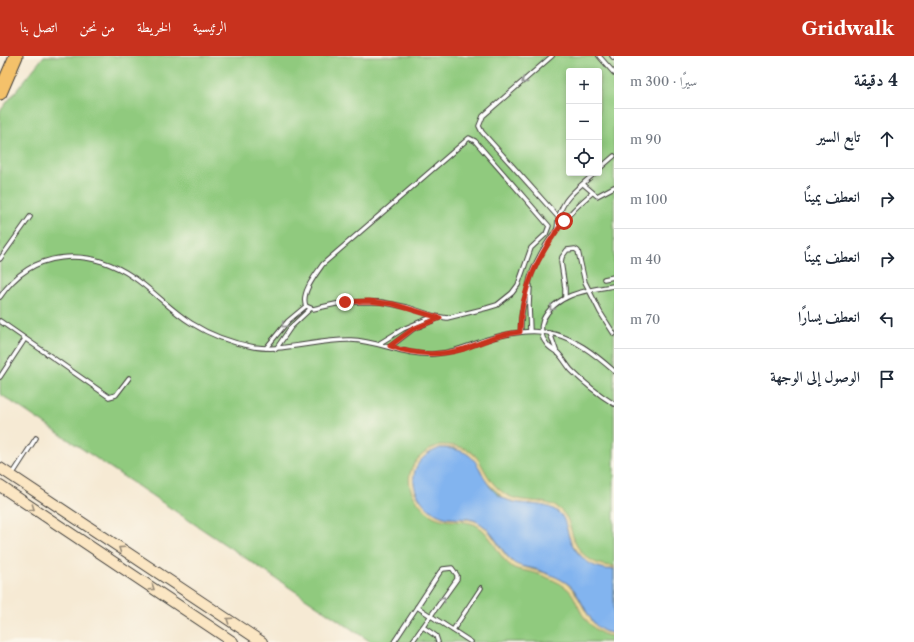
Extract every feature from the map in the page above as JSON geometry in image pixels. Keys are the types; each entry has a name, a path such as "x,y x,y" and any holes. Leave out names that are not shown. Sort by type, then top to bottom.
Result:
{"highway":[{"path":"0,93 16,56"}],"street":[{"path":"0,468 262,642"},
{"path":"0,486 233,642"}],"lane":[{"path":"552,56 480,119 480,129 558,216"},
{"path":"599,56 614,73"},
{"path":"310,309 306,306 304,300 307,291 323,264 464,140 471,138 476,141 546,222 549,228 546,234 531,248 518,285 505,299 487,308 453,317 440,318 413,329 390,346"},
{"path":"602,166 614,156"},
{"path":"555,232 557,229 558,216 566,200 592,176"},
{"path":"583,184 592,193 600,196 614,187"},
{"path":"520,332 521,310 530,277 541,254 555,232 572,211 592,193"},
{"path":"0,259 30,217"},
{"path":"564,298 565,288 561,262 564,253 571,248 578,252 582,273 589,290 600,312 614,334"},
{"path":"0,297 17,276 31,266 47,260 64,257 83,258 101,261 118,268 134,277 176,313 207,332 241,344 276,349 349,340 380,343 417,354 432,354 464,348 498,336 530,331 550,333 580,344 593,352 614,371"},
{"path":"530,277 530,331"},
{"path":"604,279 614,277"},
{"path":"614,286 589,290 564,298 551,309 546,316 541,332 546,344 557,352 585,383 614,404"},
{"path":"276,349 291,327 310,309 345,302 369,301 407,307 440,318"},
{"path":"266,348 284,325 306,306"},
{"path":"380,343 403,329 434,316"},
{"path":"0,321 109,397 116,395 129,378"},
{"path":"550,333 557,352"},
{"path":"0,377 25,339"},
{"path":"12,476 36,438"},
{"path":"394,642 440,572 443,569 452,568 455,571 457,579 412,642"},
{"path":"453,630 481,588"},
{"path":"417,607 471,642"},
{"path":"423,627 436,636 438,642"}],"green space":[{"path":"44,56 614,56 614,642 371,642 0,394 0,111"}],"sand":[{"path":"440,445 456,446 467,450 474,455 495,486 512,498 543,502 558,508 568,520 574,540 580,551 595,562 601,565 614,566 614,569 604,570 591,565 582,557 571,543 566,527 532,504 518,503 505,499 485,481 480,469 454,448 440,448 429,453 415,492 425,505 433,512 443,517 469,520 481,524 491,533 506,556 511,560 524,567 551,575 564,581 575,592 593,622 606,632 614,633 614,636 603,634 589,623 582,614 568,589 545,577 532,572 516,569 508,564 482,529 471,523 440,519 430,514 421,506 412,492 409,483 412,467 423,454"}],"water":[{"path":"440,448 456,449 467,454 479,467 488,484 495,492 505,499 512,502 550,507 556,511 564,519 574,548 583,559 601,568 614,569 614,633 605,632 592,621 574,589 568,584 548,574 514,563 489,531 475,520 449,518 428,509 418,496 415,489 414,475 420,461 431,452"}],"route":[{"path":"345,302 369,301 393,304 421,311 440,318 413,329 390,346 417,354 448,352 498,336 520,332 521,310 528,290 530,277 541,254 564,221"}]}
